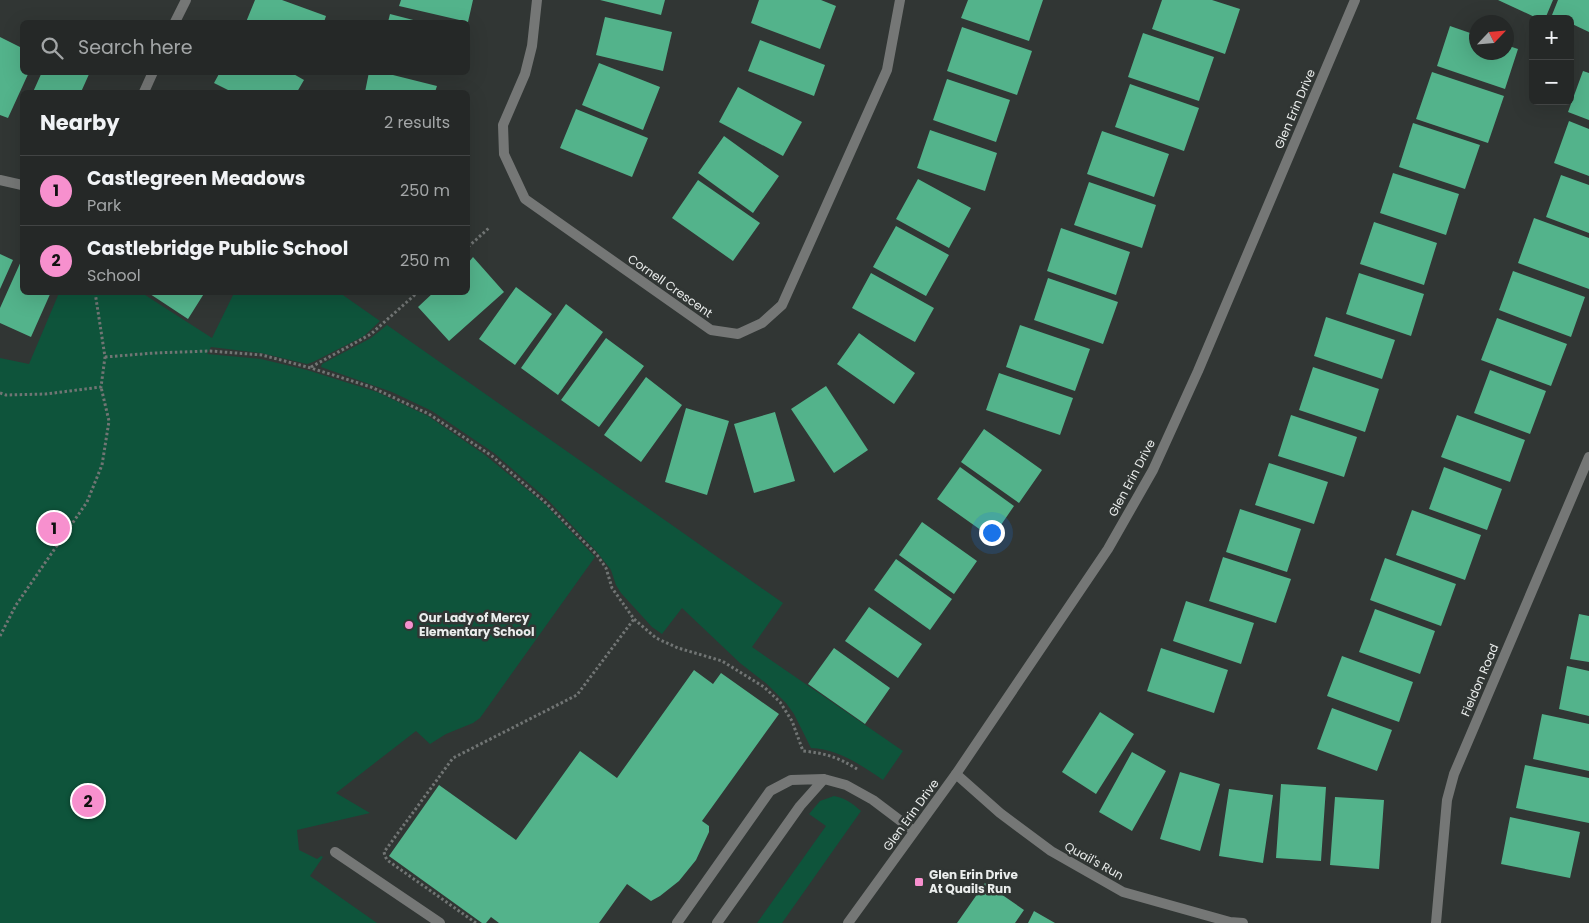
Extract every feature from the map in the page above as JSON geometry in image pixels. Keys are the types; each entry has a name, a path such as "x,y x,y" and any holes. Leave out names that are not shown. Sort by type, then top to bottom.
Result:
{"street":[{"path":"177,20 186,0"},
{"name":"Cornell Crescent","path":"537,0 532,46 525,74 503,125 504,154 525,199 711,330 738,334 762,323 782,305 887,70 900,0"},
{"name":"Glen Erin Drive","path":"848,923 956,774 1108,549 1153,470 1198,371 1355,0"},
{"path":"145,90 152,75"},
{"path":"0,180 20,185"},
{"name":"Fieldon Road","path":"1436,923 1447,800 1454,774 1589,457"},
{"name":"Quail's Run","path":"956,774 1000,813 1051,851 1123,892 1230,922 1243,923"},
{"path":"677,923 770,791 791,780 824,779 846,785 872,800 914,831"},
{"path":"717,923 800,806 824,779"},
{"path":"335,852 440,923"}],"path":[{"path":"470,245 490,226"},
{"path":"0,636 16,605 87,502 102,466 109,421 101,387 105,357 95,295"},
{"path":"311,368 371,334 415,295"},
{"path":"105,357 154,352 210,351 262,355 311,368 371,388 429,414 492,456 546,503 597,555 606,568 612,588 634,619 656,638 678,648 722,661 764,687 780,702 792,721 803,751 818,752 841,758 863,773"},
{"path":"0,393 6,395 46,394 101,387"},
{"path":"476,923 387,860 384,852 453,758 577,695 634,619"}],"green space":[{"path":"58,295 145,295 212,338 233,295 343,295 380,321 364,336 313,362 307,364 261,353 211,347 207,354 261,359 307,370 377,392 428,416 485,455 546,505 595,557 480,718 430,744 416,731 336,793 370,813 297,830 299,850 317,859 321,856 323,857 310,876 377,923 0,923 0,358 29,364"},
{"path":"387,325 783,603 752,647 903,751 883,780 858,764 831,751 811,748 794,714 786,703 682,608 662,634 652,627 621,593 611,570 597,552 548,500 494,453 432,411 392,392 321,367 322,364 371,338"},
{"path":"834,796 848,801 861,811 782,923 757,923 826,826 809,814 820,801"}],"building":[{"path":"255,0 282,0 326,16 325,20 247,20"},
{"path":"401,0 473,0 468,20 459,20 399,6"},
{"path":"600,0 665,0 661,15"},
{"path":"759,0 821,0 836,6 820,49 751,23"},
{"path":"968,0 1043,0 1029,41 961,18"},
{"path":"1162,0 1212,0 1240,9 1225,54 1152,29"},
{"path":"1498,0 1553,0 1547,15 1530,15"},
{"path":"1558,0 1589,0 1589,32 1574,25 1574,15 1552,15"},
{"path":"390,14 413,20 388,20"},
{"path":"605,17 672,32 663,71 596,55"},
{"path":"1450,26 1469,33 1469,60 1514,60 1514,48 1518,49 1505,89 1437,66"},
{"path":"962,27 1032,51 1017,95 947,71"},
{"path":"1143,33 1214,57 1199,101 1128,77"},
{"path":"0,37 20,47 20,75 28,75 8,118 0,115"},
{"path":"760,40 825,65 814,96 748,71"},
{"path":"599,63 660,87 643,130 582,105"},
{"path":"1583,71 1589,73 1589,120 1568,112 1571,105 1574,105 1574,96"},
{"path":"1432,72 1504,96 1488,143 1416,119"},
{"path":"41,75 89,75 82,90 34,90"},
{"path":"218,75 295,75 304,80 298,90 228,90 214,83"},
{"path":"368,75 393,75 437,86 436,90 365,90"},
{"path":"947,79 1010,100 996,142 933,120"},
{"path":"1130,84 1199,108 1184,151 1115,127"},
{"path":"738,87 802,122 783,156 719,122"},
{"path":"576,109 648,138 632,177 560,148"},
{"path":"1569,121 1589,129 1589,176 1554,163"},
{"path":"1413,123 1480,145 1465,189 1399,167"},
{"path":"930,130 997,153 985,191 917,168"},
{"path":"1102,131 1169,154 1154,197 1087,174"},
{"path":"724,136 779,176 753,213 698,173"},
{"path":"1393,173 1459,194 1446,235 1380,213"},
{"path":"1561,175 1589,185 1589,233 1546,217"},
{"path":"918,179 971,208 949,248 896,219"},
{"path":"698,180 760,223 733,261 672,218"},
{"path":"1089,182 1156,205 1142,248 1074,225"},
{"path":"1534,218 1589,238 1589,289 1518,263"},
{"path":"1374,222 1437,243 1424,285 1360,264"},
{"path":"896,226 949,255 926,296 873,267"},
{"path":"1061,228 1130,252 1116,295 1047,271"},
{"path":"0,254 13,260 0,289"},
{"path":"473,257 504,292 449,341 418,307 431,295 470,295 470,261"},
{"path":"20,263 20,295 50,295 31,337 0,323 0,308"},
{"path":"1513,271 1585,297 1571,337 1499,310"},
{"path":"871,273 934,308 915,342 852,308"},
{"path":"1359,273 1424,294 1411,336 1346,314"},
{"path":"1048,278 1118,302 1103,344 1034,320"},
{"path":"516,287 552,314 515,365 479,339"},
{"path":"152,295 203,295 188,319"},
{"path":"566,304 603,332 558,395 521,368"},
{"path":"1326,317 1395,340 1382,379 1314,356"},
{"path":"1497,318 1567,344 1551,386 1481,360"},
{"path":"1020,325 1090,349 1075,391 1006,367"},
{"path":"859,333 915,373 894,404 837,364"},
{"path":"606,338 644,366 599,427 561,400"},
{"path":"1313,367 1379,389 1365,432 1299,410"},
{"path":"1490,370 1546,391 1530,434 1474,413"},
{"path":"999,373 1073,398 1060,435 986,410"},
{"path":"646,377 682,405 641,462 604,435"},
{"path":"826,386 868,450 834,473 791,409"},
{"path":"686,408 729,421 707,495 665,482"},
{"path":"775,412 795,481 754,493 734,424"},
{"path":"1291,415 1357,437 1344,477 1278,456"},
{"path":"1457,415 1525,440 1510,482 1441,457"},
{"path":"984,429 1042,470 1019,503 961,462"},
{"path":"1269,463 1328,482 1314,524 1255,505"},
{"path":"960,467 1014,506 992,538 937,499"},
{"path":"1444,467 1502,489 1487,530 1429,509"},
{"path":"1240,509 1301,529 1287,572 1226,552"},
{"path":"1412,510 1481,535 1465,580 1396,555"},
{"path":"922,522 977,561 954,594 899,555"},
{"path":"1223,557 1291,579 1276,623 1209,601"},
{"path":"1385,558 1456,584 1441,626 1370,600"},
{"path":"896,559 952,599 930,630 874,590"},
{"path":"1186,601 1254,623 1241,664 1173,641"},
{"path":"869,607 922,644 898,678 845,641"},
{"path":"1375,609 1435,631 1420,674 1359,652"},
{"path":"1579,614 1589,616 1589,662 1570,659"},
{"path":"834,648 890,688 865,724 808,684"},
{"path":"1161,648 1228,670 1214,713 1147,691"},
{"path":"1342,656 1413,682 1399,722 1327,696"},
{"path":"1567,666 1589,671 1589,716 1559,709"},
{"path":"694,670 713,684 721,673 779,714 702,821 709,826 709,832 696,860 679,881 660,896 651,901 627,884 599,923 499,923 491,917 486,923 482,923 389,856 439,785 516,840 580,751 617,778"},
{"path":"1332,708 1392,730 1377,771 1317,749"},
{"path":"1100,712 1134,734 1096,794 1062,772"},
{"path":"1542,714 1589,724 1589,771 1533,759"},
{"path":"1132,752 1166,771 1132,831 1099,812"},
{"path":"1525,765 1589,778 1589,823 1516,808"},
{"path":"1180,772 1220,784 1200,851 1160,839"},
{"path":"1281,784 1326,787 1321,861 1276,858"},
{"path":"1229,789 1273,795 1263,863 1219,856"},
{"path":"1335,797 1384,800 1379,869 1330,865"},
{"path":"1510,817 1580,832 1570,878 1501,864"},
{"path":"985,883 1024,910 1015,923 957,923"},
{"path":"1034,911 1055,923 1028,923"}],"place":[{"name":"Castlegreen Meadows","path":"54,528"},
{"name":"Our Lady of Mercy Elementary School","path":"409,625"},
{"name":"Castlebridge Public School","path":"88,801"},
{"name":"Glen Erin Drive At Quails Run","path":"919,882"}]}
